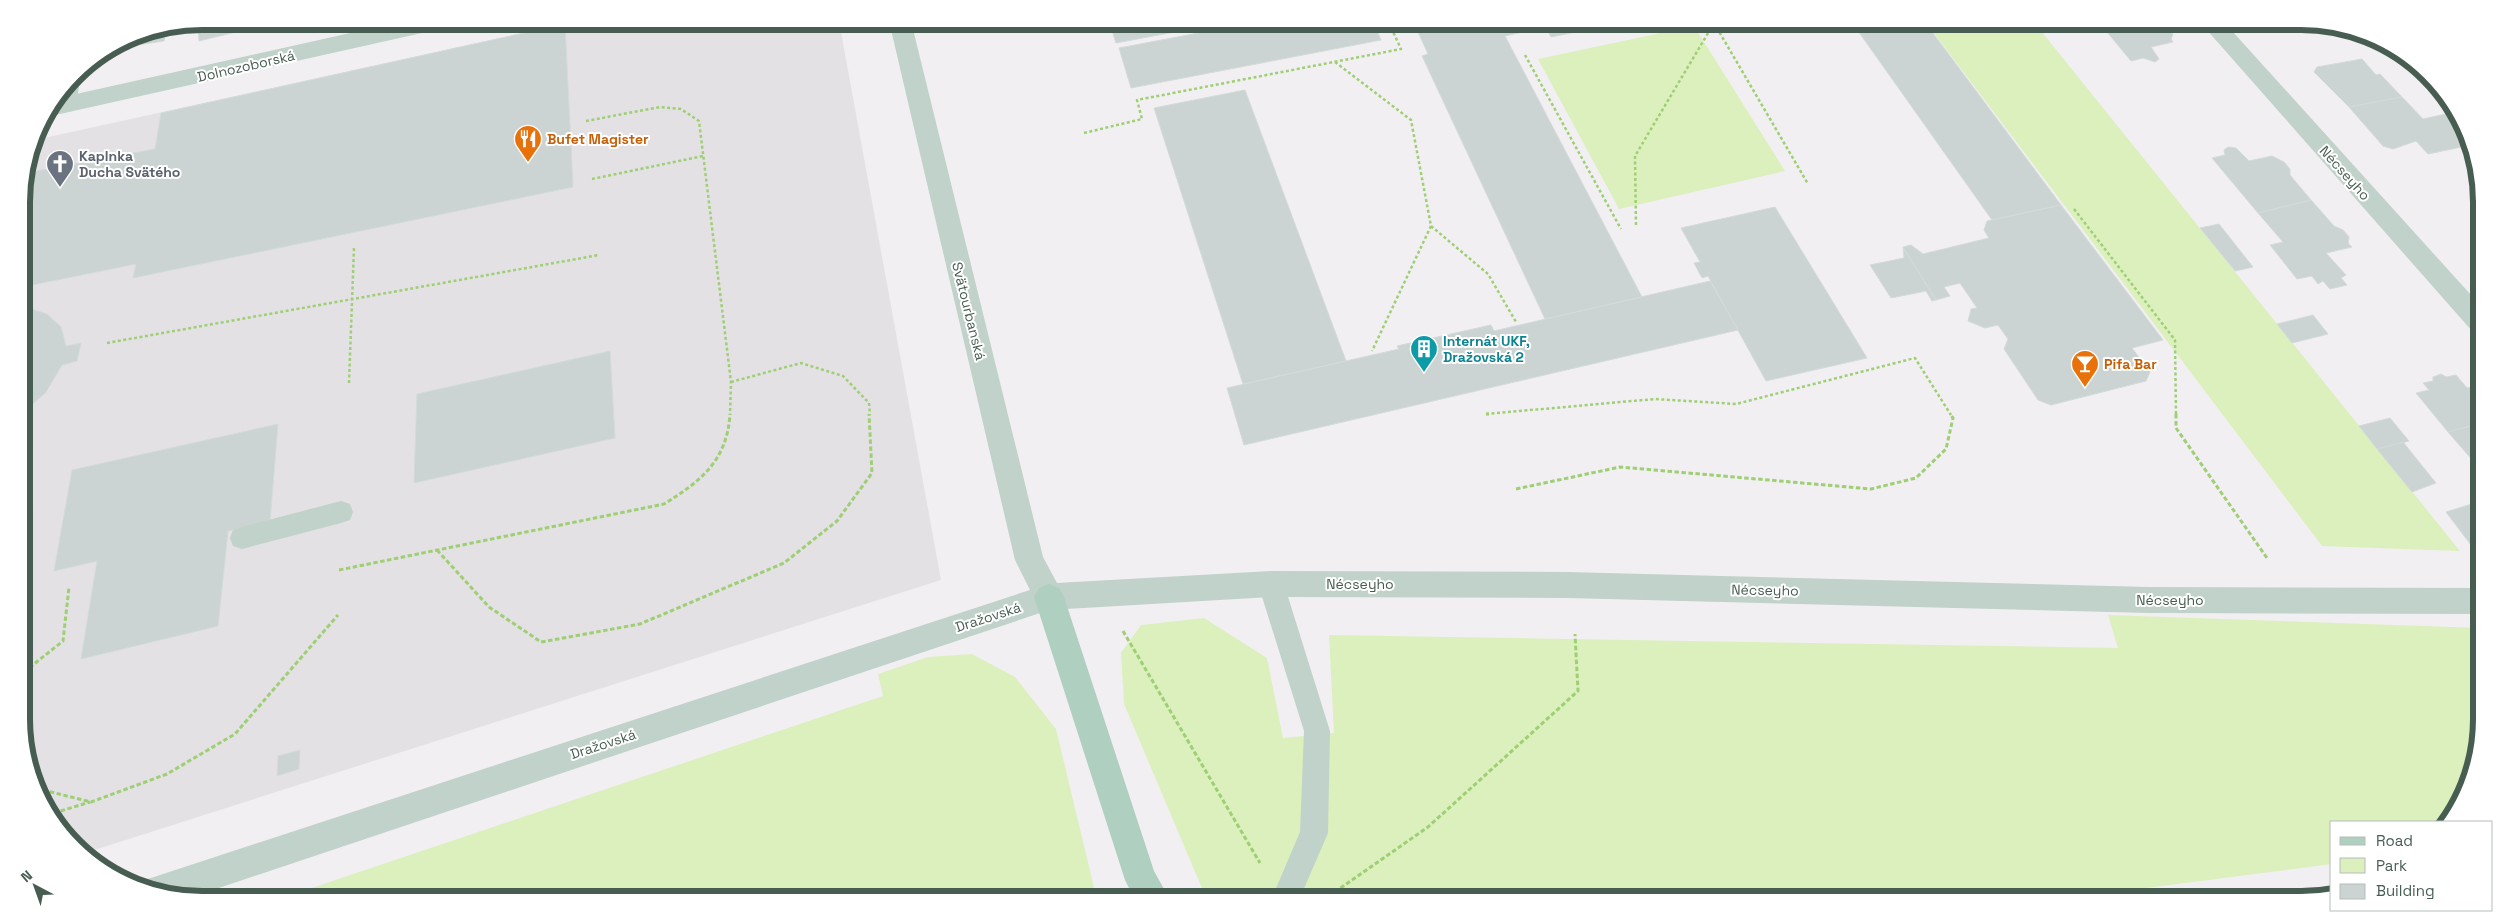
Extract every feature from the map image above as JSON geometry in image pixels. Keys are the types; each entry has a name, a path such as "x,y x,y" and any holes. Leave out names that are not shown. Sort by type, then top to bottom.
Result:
{"main road":[{"path":"1050,597 1142,891"}],"street":[{"name":"Dolnozoborská","path":"65,99 397,30"},
{"name":"Svätourbanská","path":"902,30 1029,560 1050,597"},
{"name":"Nécseyho","path":"2218,30 2473,315"},
{"name":"Nécseyho","path":"1050,597 1271,584 1567,586 2149,600 2473,601"},
{"name":"Dražovská","path":"169,888 1050,597"}],"lane":[{"path":"242,538 341,512"},
{"path":"1271,584 1317,731 1314,833 1289,891"}],"path":[{"path":"1084,133 1142,119 1137,100 1401,49 1392,30"},
{"path":"1636,225 1635,156 1709,30"},
{"path":"1719,30 1808,184"},
{"path":"1525,54 1621,229"},
{"path":"1335,62 1411,120 1431,226 1372,351"},
{"path":"339,570 664,504 696,484 721,453 729,426 730,382 698,121 680,108 660,107 586,120"},
{"path":"592,179 703,156"},
{"path":"2074,209 2175,340 2176,428 2267,558"},
{"path":"1431,226 1488,274 1516,322"},
{"path":"349,383 354,248"},
{"path":"106,344 600,255"},
{"path":"1486,414 1655,399 1736,404 1915,358 1953,418 1946,449 1916,478 1871,489 1620,467 1516,489"},
{"path":"436,550 489,608 541,642 640,624 784,563 837,521 872,473 869,403 843,376 801,363 730,382"},
{"path":"30,667 63,641 69,587"},
{"path":"1101,594 1262,866"},
{"path":"58,812 91,802 167,774 235,734 338,615"},
{"path":"1337,891 1428,827 1578,691 1575,634"},
{"path":"46,791 91,802"}],"shaded area":[{"path":"536,30 841,30 941,580 92,851 73,832 59,814 48,795 39,774 30,730 30,191 36,158 42,138"}],"green space":[{"path":"1675,30 1697,30 1785,171 1619,209 1538,59"},
{"path":"1932,30 2040,30 2460,551 2322,546"},
{"path":"2108,615 2473,628 2473,730 2464,774 2455,795 2439,821 2330,821 2330,864 2123,891 1203,891 1124,704 1121,653 1141,625 1204,618 1267,658 1283,738 1334,733 1329,635 2118,648"},
{"path":"972,654 1015,677 1056,729 1095,891 303,891 883,696 878,674 928,657"}],"building":[{"path":"198,30 244,30 199,41"},
{"path":"538,30 565,30 573,187 133,278 136,264 30,285 30,191 33,172 155,149 161,113"},
{"path":"1112,30 1180,31 1116,43"},
{"path":"1214,30 1377,30 1381,40 1131,88 1119,48"},
{"path":"1417,30 1532,30 1505,36 1642,297 1545,319 1422,56 1428,54"},
{"path":"1548,30 1586,30 1551,37"},
{"path":"1857,30 1931,30 2061,205 1992,220"},
{"path":"2105,30 2168,30 2173,34 2171,39 2173,42 2151,47 2159,59 2155,62 2143,58 2131,61"},
{"path":"165,34 164,41 137,45 138,42"},
{"path":"2362,59 2376,75 2380,74 2402,97 2349,107 2314,72 2317,67"},
{"path":"1245,90 1346,361 1243,384 1154,108"},
{"path":"2402,97 2423,119 2448,113 2463,147 2428,154 2416,141 2393,149 2383,146 2349,107"},
{"path":"2228,147 2236,148 2249,161 2272,156 2284,162 2290,169 2290,175 2311,200 2258,213 2212,158 2225,155 2224,150"},
{"path":"2311,200 2334,226 2343,230 2349,237 2348,243 2352,247 2326,253 2346,275 2341,278 2347,285 2330,289 2323,281 2318,284 2312,276 2297,279 2270,245 2283,242 2258,213"},
{"path":"2061,205 2163,340 2132,348 2150,372 2146,381 2051,405 2038,400 2004,349 2008,339 1998,325 1985,328 1968,321 1971,309 1977,308 1960,283 1944,287 1950,296 1936,300 1903,247 1911,245 1923,254 1989,238 1984,230 1987,221"},
{"path":"1775,207 1867,358 1766,381 1708,276 1702,278 1694,263 1700,262 1681,228"},
{"path":"2219,224 2253,267 2235,271 2200,228"},
{"path":"1903,247 1936,300 1932,301 1926,291 1891,298 1870,265 1904,258"},
{"name":"Internát UKF, Dražovská 2","path":"1710,281 1738,330 1244,445 1227,388 1399,349 1397,346 1491,325 1494,331"},
{"path":"33,284 30,298 30,285"},
{"path":"30,309 47,314 61,327 66,346 81,343 77,361 62,365 46,392 30,407"},
{"path":"2313,315 2328,334 2292,343 2277,324"},
{"path":"610,351 615,438 414,483 417,394"},
{"path":"2441,374 2446,377 2456,375 2467,388 2473,387 2473,425 2448,432 2416,393 2429,390 2423,383 2433,381 2433,377"},
{"path":"2390,418 2409,441 2377,449 2359,426"},
{"path":"278,424 270,522 228,531 218,626 81,659 97,561 54,571 72,470"},
{"path":"2473,425 2473,461 2448,432"},
{"path":"2403,442 2436,483 2412,492 2377,449"},
{"path":"2473,504 2473,548 2446,512"},
{"path":"300,750 299,769 277,776 278,756"}],"place":[{"name":"Bufet Magister","path":"528,163"},
{"name":"Kaplnka Ducha Svätého","path":"60,188"},
{"name":"Internát UKF, Dražovská 2","path":"1424,373"},
{"name":"Pifa Bar","path":"2085,388"}]}
